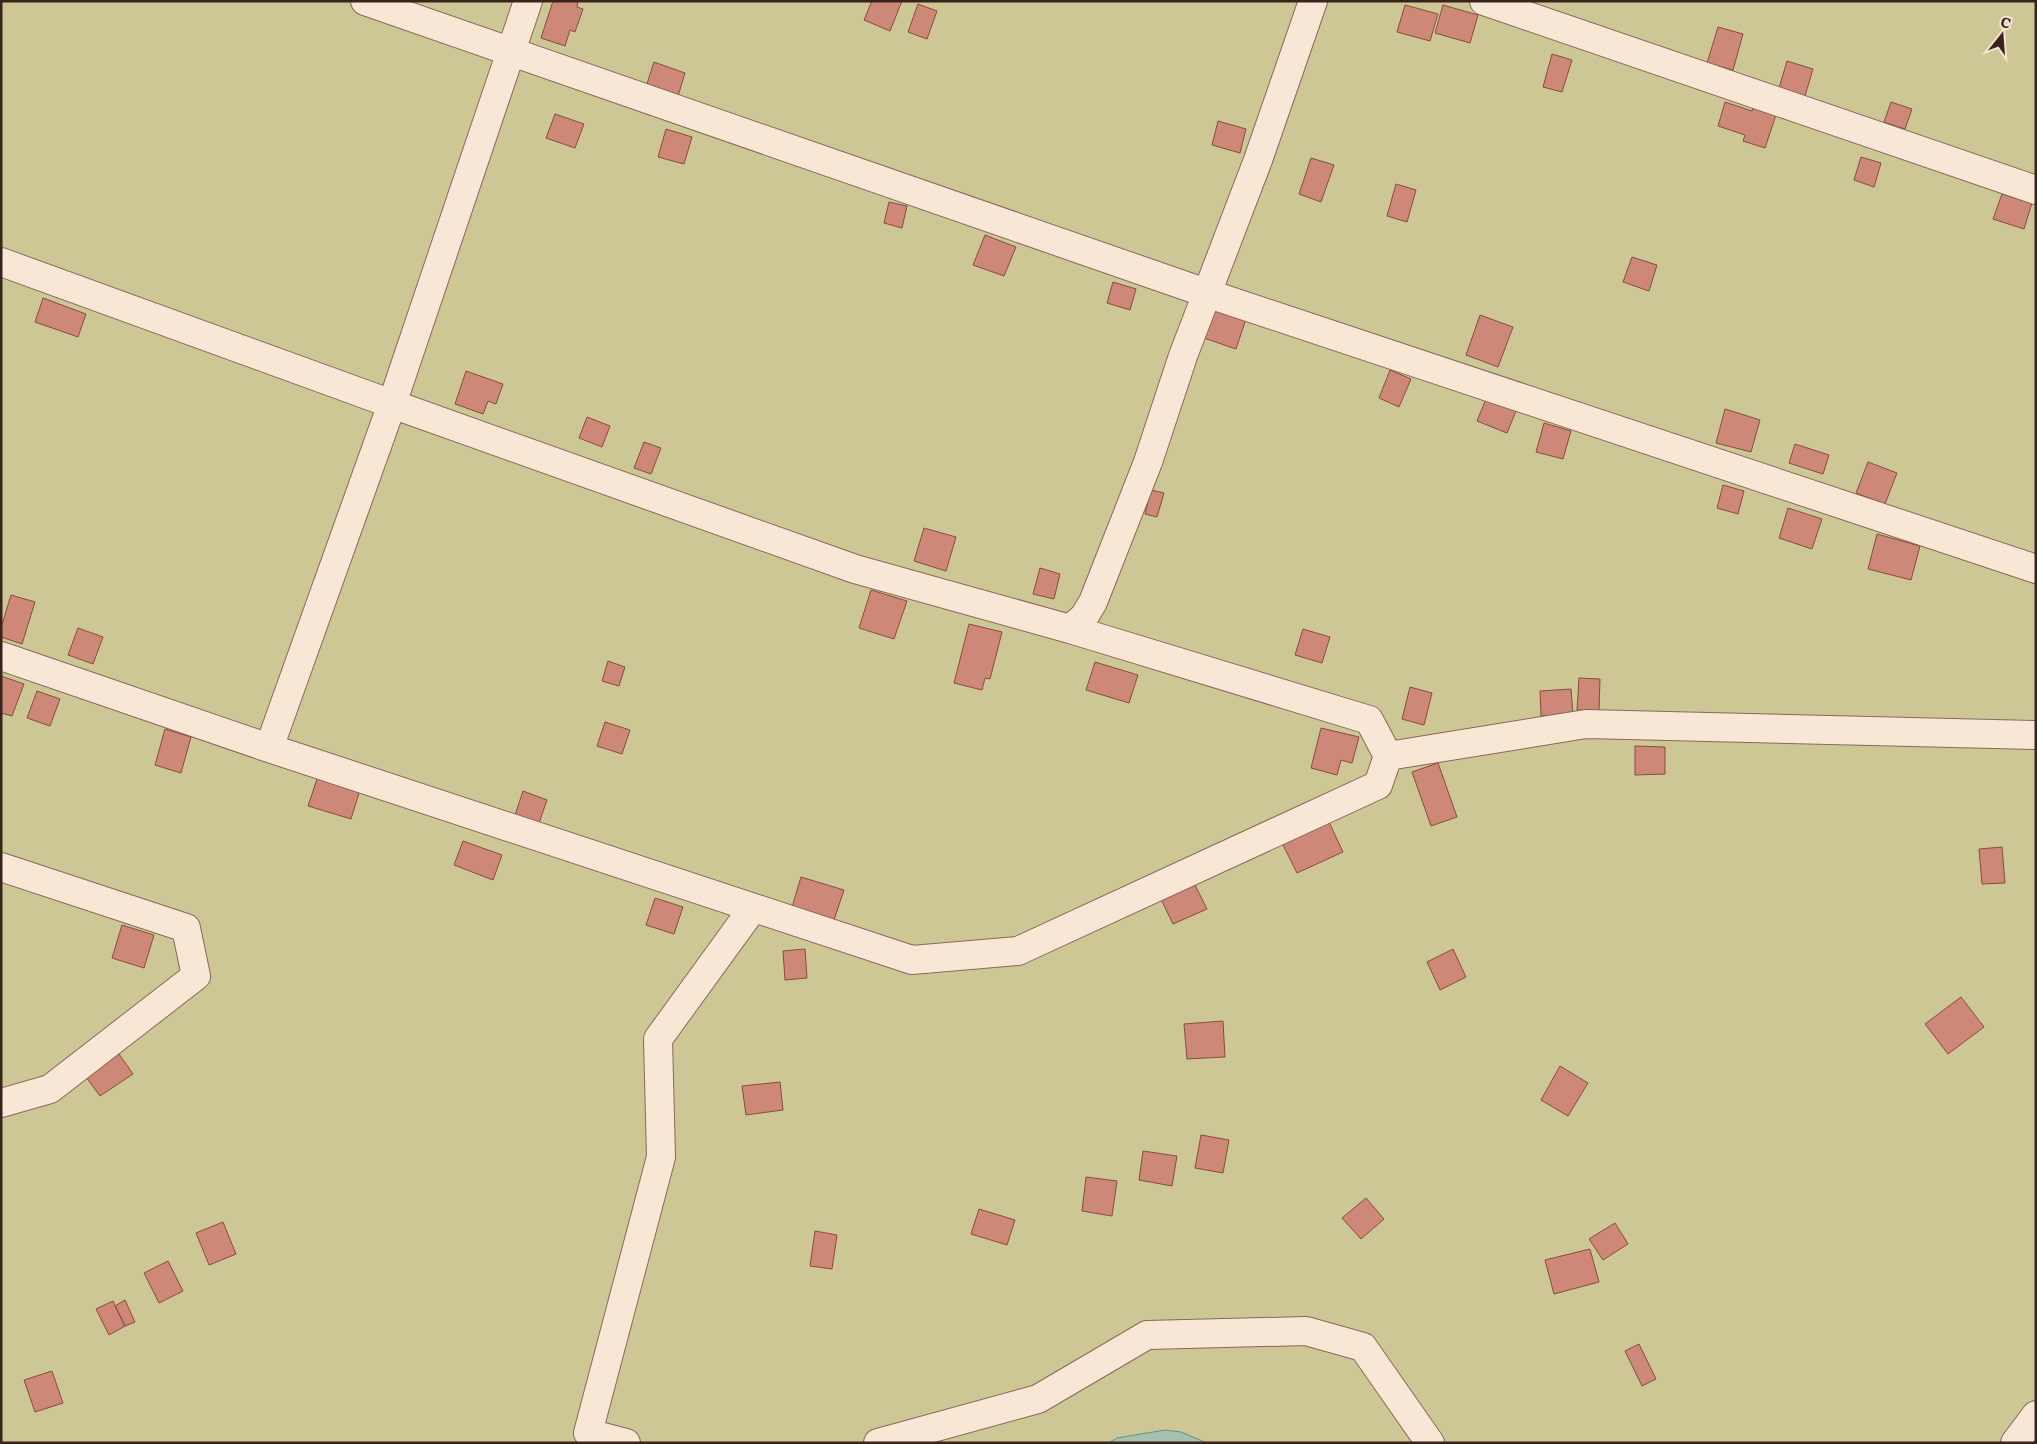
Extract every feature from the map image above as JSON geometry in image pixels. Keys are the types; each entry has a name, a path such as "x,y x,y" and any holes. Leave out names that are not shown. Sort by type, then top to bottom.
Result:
{"lane":[{"path":"365,1 1206,293 2036,569"},
{"path":"269,748 392,404 528,1"},
{"path":"1070,629 1084,617 1093,602 1148,462 1183,356 1258,160 1313,1"},
{"path":"1484,1 2036,190"},
{"path":"1,262 855,569 1070,629 1369,720 1388,756 1378,785 1018,951 912,960 269,748 1,656"},
{"path":"1388,756 1586,724 2036,735"},
{"path":"1,867 186,928 196,976 50,1089 1,1103"},
{"path":"626,1443 588,1434 661,1157 658,1039 753,908"},
{"path":"878,1443 1038,1399 1147,1335 1306,1331 1363,1347 1430,1443"},
{"path":"2015,1443 2036,1415"}],"shaded area":[{"path":"1,1 2036,1 2036,1443 1,1443"},
{"path":"1165,1430 1181,1432 1207,1443 1109,1443 1117,1438"}],"building":[{"path":"553,1 578,1 577,7 583,9 575,32 570,30 565,46 541,38"},
{"path":"872,1 902,1 890,31 864,20"},
{"path":"918,4 937,11 927,39 908,32"},
{"path":"1405,5 1438,14 1430,41 1397,32"},
{"path":"1443,5 1478,15 1470,43 1435,33"},
{"path":"1718,27 1743,34 1733,70 1707,63"},
{"path":"1552,54 1572,60 1562,92 1543,87"},
{"path":"1787,61 1813,69 1805,96 1779,88"},
{"path":"654,62 685,73 676,103 644,93"},
{"path":"1725,102 1752,111 1755,102 1778,109 1765,148 1743,141 1745,135 1718,126"},
{"path":"1891,102 1912,109 1905,129 1884,122"},
{"path":"555,114 584,124 575,148 546,138"},
{"path":"1218,121 1246,129 1240,153 1212,145"},
{"path":"666,129 692,137 684,164 658,157"},
{"path":"1861,157 1881,163 1874,187 1854,180"},
{"path":"1311,158 1334,165 1321,202 1299,194"},
{"path":"1396,184 1416,190 1407,222 1387,216"},
{"path":"2002,194 2032,203 2024,229 1993,219"},
{"path":"889,202 907,206 902,228 884,223"},
{"path":"985,235 1016,247 1004,276 973,265"},
{"path":"1632,257 1657,265 1649,291 1623,282"},
{"path":"1113,282 1136,289 1130,310 1107,303"},
{"path":"43,298 86,314 78,337 35,322"},
{"path":"1211,308 1246,319 1236,349 1201,337"},
{"path":"1480,315 1513,327 1498,367 1466,355"},
{"path":"1390,370 1411,379 1399,407 1379,398"},
{"path":"466,371 503,384 496,404 488,401 483,414 455,404"},
{"path":"1486,399 1516,411 1507,433 1477,421"},
{"path":"1725,409 1760,420 1751,452 1716,443"},
{"path":"587,417 610,426 602,447 579,438"},
{"path":"1544,423 1571,431 1563,459 1536,452"},
{"path":"644,442 661,448 651,474 634,468"},
{"path":"1795,444 1829,455 1823,474 1789,463"},
{"path":"1868,462 1897,473 1885,504 1856,493"},
{"path":"1723,485 1744,491 1738,514 1717,508"},
{"path":"1151,490 1164,493 1157,517 1145,514"},
{"path":"1788,508 1822,519 1812,549 1779,538"},
{"path":"924,528 956,537 946,571 914,561"},
{"path":"1877,534 1920,546 1911,580 1868,569"},
{"path":"1040,568 1060,574 1054,599 1033,594"},
{"path":"871,590 907,601 894,639 859,628"},
{"path":"11,595 35,602 22,644 1,637 1,628"},
{"path":"969,624 1002,632 990,679 985,678 982,690 954,683"},
{"path":"78,628 103,637 93,664 68,655"},
{"path":"1303,629 1330,637 1322,663 1295,655"},
{"path":"608,661 625,667 619,686 602,681"},
{"path":"1095,662 1138,675 1129,703 1086,690"},
{"path":"1,676 24,684 12,716 1,713"},
{"path":"1579,678 1600,679 1599,711 1577,710"},
{"path":"1410,687 1432,693 1424,725 1402,719"},
{"path":"1571,689 1573,714 1541,716 1540,691"},
{"path":"37,691 60,699 50,726 27,718"},
{"path":"605,722 630,730 622,754 597,746"},
{"path":"1321,728 1359,737 1352,763 1341,760 1337,775 1311,768"},
{"path":"165,729 191,737 181,773 155,765"},
{"path":"1635,746 1665,747 1665,774 1635,775"},
{"path":"1438,763 1457,817 1431,826 1412,772"},
{"path":"318,776 360,790 351,819 308,806"},
{"path":"523,791 547,800 538,826 514,818"},
{"path":"1329,822 1343,852 1297,873 1282,843"},
{"path":"463,841 502,855 493,880 454,865"},
{"path":"2002,847 2005,883 1982,884 1979,849"},
{"path":"801,877 844,890 834,920 792,907"},
{"path":"1192,879 1207,909 1173,924 1159,895"},
{"path":"655,898 683,907 674,934 646,925"},
{"path":"122,925 154,935 144,968 112,958"},
{"path":"805,949 807,978 785,980 783,951"},
{"path":"1453,949 1466,977 1440,990 1427,962"},
{"path":"1961,997 1984,1027 1948,1054 1925,1024"},
{"path":"1223,1021 1225,1057 1187,1059 1184,1024"},
{"path":"119,1054 133,1074 100,1096 86,1077"},
{"path":"1560,1066 1588,1083 1568,1116 1541,1100"},
{"path":"780,1082 783,1110 746,1115 742,1086"},
{"path":"1201,1135 1229,1140 1223,1173 1195,1168"},
{"path":"1143,1151 1177,1156 1172,1186 1139,1180"},
{"path":"1086,1177 1117,1181 1112,1216 1082,1211"},
{"path":"1366,1198 1384,1219 1361,1239 1342,1218"},
{"path":"979,1209 1015,1220 1007,1245 971,1234"},
{"path":"223,1222 236,1254 209,1265 196,1233"},
{"path":"1615,1223 1628,1244 1603,1260 1589,1239"},
{"path":"815,1231 837,1235 832,1269 810,1266"},
{"path":"1590,1249 1599,1282 1554,1294 1545,1260"},
{"path":"168,1261 183,1291 159,1303 144,1273"},
{"path":"125,1300 135,1322 125,1326 115,1306"},
{"path":"113,1301 125,1326 109,1335 96,1309"},
{"path":"1639,1344 1656,1379 1642,1386 1625,1351"},
{"path":"52,1371 63,1403 35,1412 24,1380"}]}
